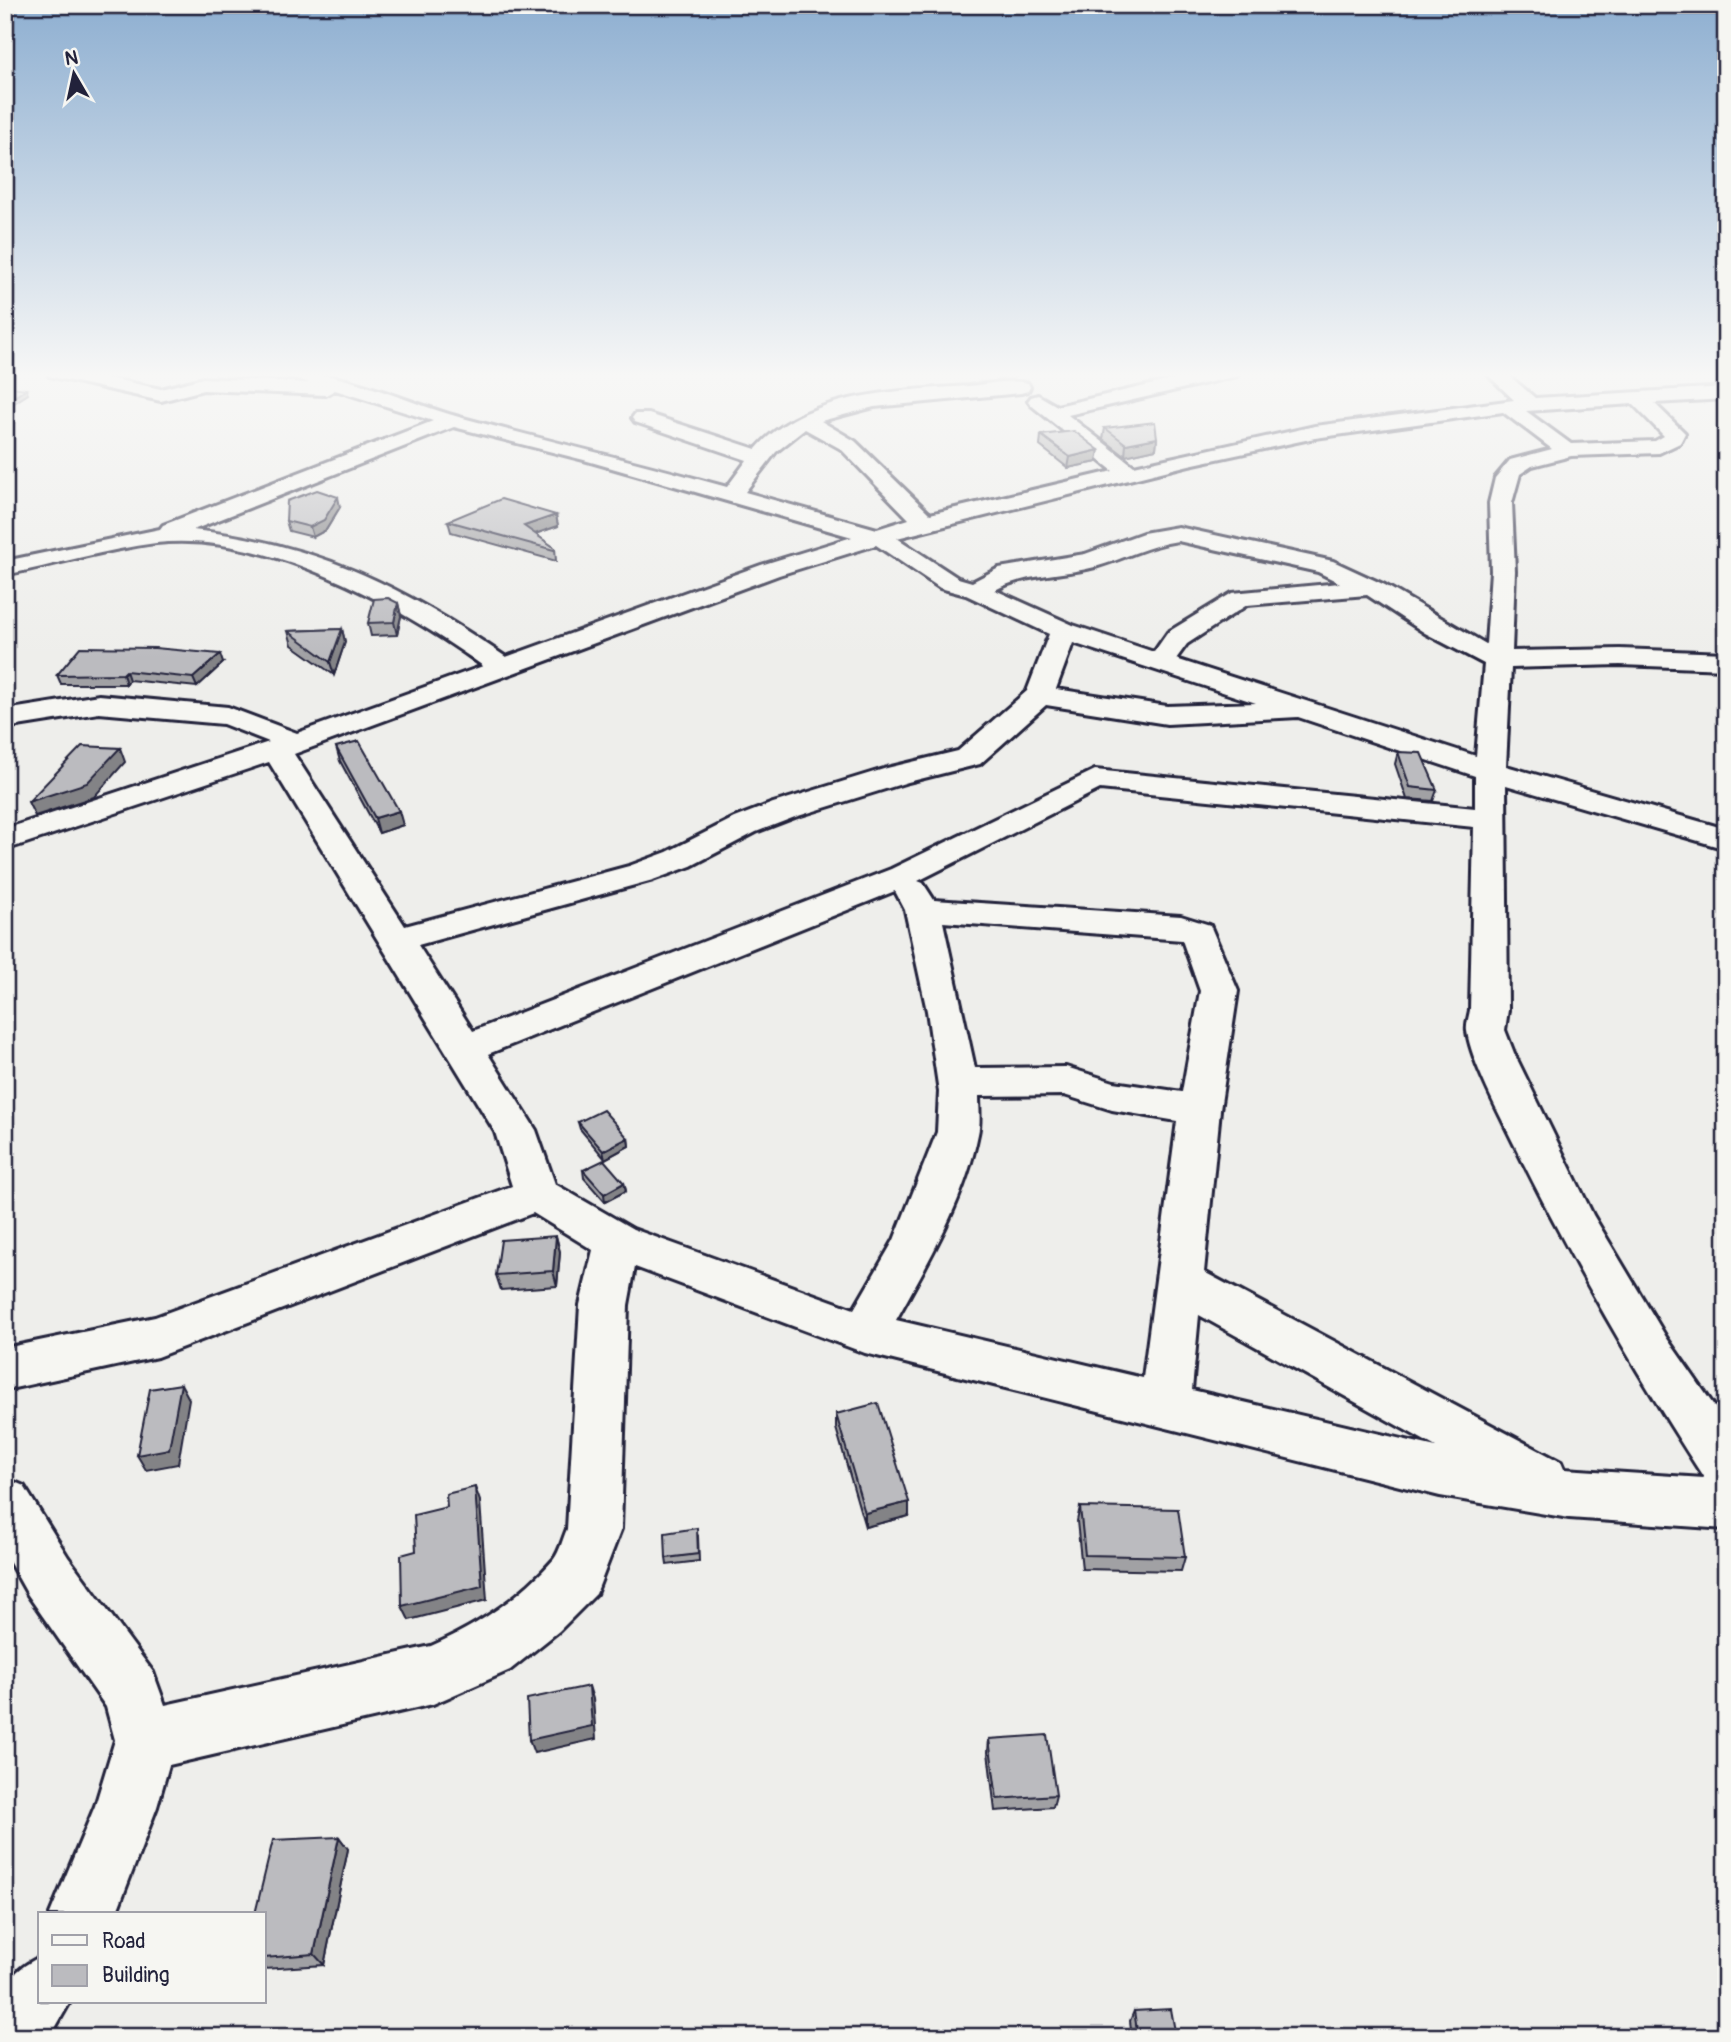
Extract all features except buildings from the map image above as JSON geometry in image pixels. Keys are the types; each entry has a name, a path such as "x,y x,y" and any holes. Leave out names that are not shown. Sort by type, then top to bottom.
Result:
{"street":[{"path":"156,536 333,467"},
{"path":"633,467 881,538 949,583 975,590 1064,631 1492,771 1726,839"},
{"path":"731,496 754,467"},
{"path":"870,467 925,522"},
{"path":"1123,467 1130,473"},
{"path":"5,840 287,747 770,570 881,538 925,522 1156,467"},
{"path":"1513,467 1505,479 1501,511 1503,583 1496,660 1486,1030 1521,1115 1576,1224 1649,1352 1726,1467"},
{"path":"5,568 156,536 181,534 228,540 297,558 428,615 504,668"},
{"path":"975,590 1007,573 1090,561 1151,538 1178,534 1290,561 1324,566 1371,588 1434,627 1496,660 1620,657 1726,661"},
{"path":"1161,661 1177,638 1241,598 1371,588"},
{"path":"396,940 641,873 679,859 708,842 784,810 898,775 958,762 980,751 1040,695 1064,631"},
{"path":"1040,695 1167,715 1302,710"},
{"path":"5,719 99,704 228,716 287,747 396,940 515,1130 537,1194 617,1242 865,1333 1440,1472 1569,1494 1726,1504"},
{"path":"464,1049 913,893 1095,779 1492,819"},
{"path":"865,1333 914,1245 940,1185 958,1132 958,1082 946,1011 913,893"},
{"path":"913,893 1181,927 1197,933 1219,992 1199,1110 1166,1406"},
{"path":"958,1082 1066,1081 1112,1096 1199,1110"},
{"path":"5,1369 157,1337 537,1194"},
{"path":"145,1740 433,1675 490,1650 539,1611 576,1575 594,1528 604,1305 617,1242"},
{"path":"1181,1282 1569,1494"},
{"path":"5,1503 48,1576 132,1693 145,1740 127,1807 84,1912"},
{"path":"9,2037 38,1995"}]}
